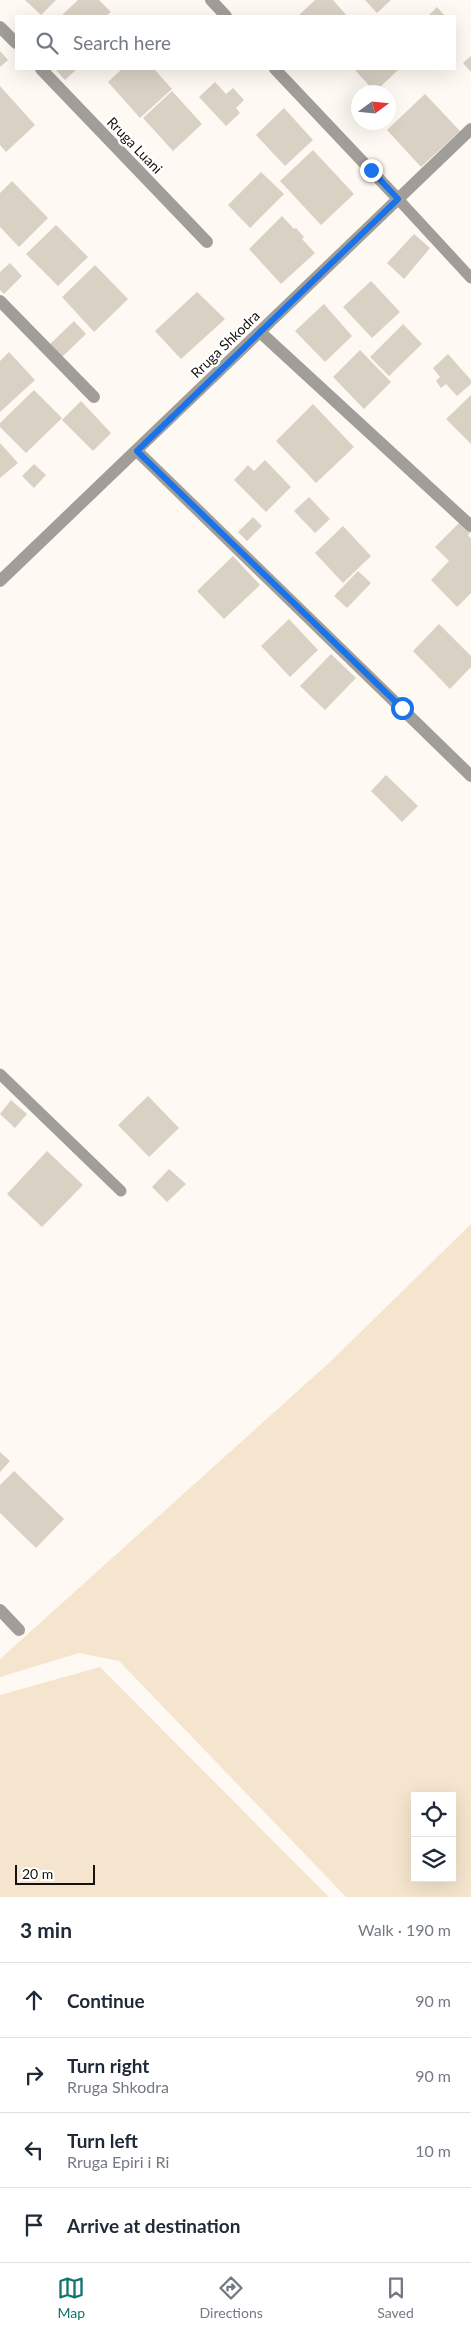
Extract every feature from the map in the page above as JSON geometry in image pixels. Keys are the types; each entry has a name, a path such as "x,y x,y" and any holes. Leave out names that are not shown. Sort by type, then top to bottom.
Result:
{"street":[{"path":"211,0 225,15"},
{"path":"0,26 15,43"},
{"name":"Rruga Luani","path":"41,70 207,242"},
{"path":"276,70 398,199"},
{"name":"Rruga Shkodra","path":"1,577 137,451 471,129"},
{"path":"0,301 94,397"},
{"path":"260,332 471,526"},
{"path":"137,451 471,776"},
{"path":"0,1610 19,1630"}],"lane":[{"path":"398,199 471,278"},
{"path":"0,1074 120,1191"}],"shaded area":[{"path":"471,1224 471,1897 346,1897 119,1661 79,1653 0,1677 0,1659 331,1361"},
{"path":"100,1667 329,1897 0,1897 0,1695"}],"building":[{"path":"25,0 56,0 41,15"},
{"path":"78,0 99,0 111,12 107,15 62,15"},
{"path":"315,0 333,0 346,15 299,15"},
{"path":"365,0 391,0 377,13"},
{"path":"437,7 444,15 429,15"},
{"path":"0,51 8,60 0,67"},
{"path":"471,56 471,72 463,63"},
{"path":"56,70 76,70 65,80"},
{"path":"121,70 155,70 172,89 140,118 108,82"},
{"path":"355,70 398,70 382,85 369,85"},
{"path":"215,82 226,94 233,88 244,100 236,108 240,113 226,126 199,97"},
{"path":"0,86 35,125 6,152 0,145"},
{"path":"172,91 202,124 173,151 143,118"},
{"path":"425,94 460,131 421,167 387,130 396,130 396,121"},
{"path":"284,108 313,140 285,166 256,135"},
{"path":"313,150 354,194 321,225 280,181"},
{"path":"261,172 284,194 250,228 228,205"},
{"path":"12,181 48,218 19,247 0,227 0,193"},
{"path":"282,216 294,229 296,228 304,237 302,239 315,253 281,284 249,249"},
{"path":"56,225 88,257 58,286 26,254"},
{"path":"414,234 430,248 404,279 387,263"},
{"path":"10,263 22,276 4,294 0,290 0,272"},
{"path":"95,265 128,299 94,332 62,297"},
{"path":"371,281 400,312 372,338 343,307"},
{"path":"197,292 225,319 181,359 155,331"},
{"path":"324,304 352,336 325,362 295,331"},
{"path":"74,321 86,334 62,357 50,344"},
{"path":"403,324 422,344 389,376 370,357"},
{"path":"360,350 391,382 364,409 333,377"},
{"path":"9,352 35,380 0,412 0,361"},
{"path":"448,354 471,380 471,384 457,396 446,384 441,388 436,381 440,377 433,368"},
{"path":"34,390 62,418 26,453 0,427 0,423"},
{"path":"471,395 471,444 446,419"},
{"path":"81,401 111,433 93,451 62,420"},
{"path":"313,404 354,447 316,483 276,441"},
{"path":"0,443 18,463 0,478"},
{"path":"265,460 291,487 266,512 234,480 248,465 254,471"},
{"path":"34,464 46,475 34,488 22,476"},
{"path":"309,497 330,519 315,533 294,511"},
{"path":"253,517 262,526 247,541 238,532"},
{"path":"460,522 470,533 468,535 471,539 471,593 457,607 431,580 449,561 435,547"},
{"path":"343,526 371,556 343,583 315,553"},
{"path":"233,556 260,585 224,619 197,591"},
{"path":"358,571 371,583 347,608 334,596"},
{"path":"289,619 318,650 290,677 261,646"},
{"path":"439,624 471,656 471,667 450,689 413,651"},
{"path":"331,654 356,678 325,710 300,686"},
{"path":"386,775 418,806 402,822 371,791"},
{"path":"148,1096 179,1128 149,1157 118,1125"},
{"path":"11,1100 27,1114 15,1128 0,1114"},
{"path":"47,1151 83,1185 42,1227 7,1194"},
{"path":"169,1169 186,1184 167,1202 152,1187"},
{"path":"0,1452 10,1461 0,1472"},
{"path":"14,1471 64,1519 36,1548 0,1513 0,1485"}],"route":[{"path":"371,170 398,199 137,451 402,708"}]}
